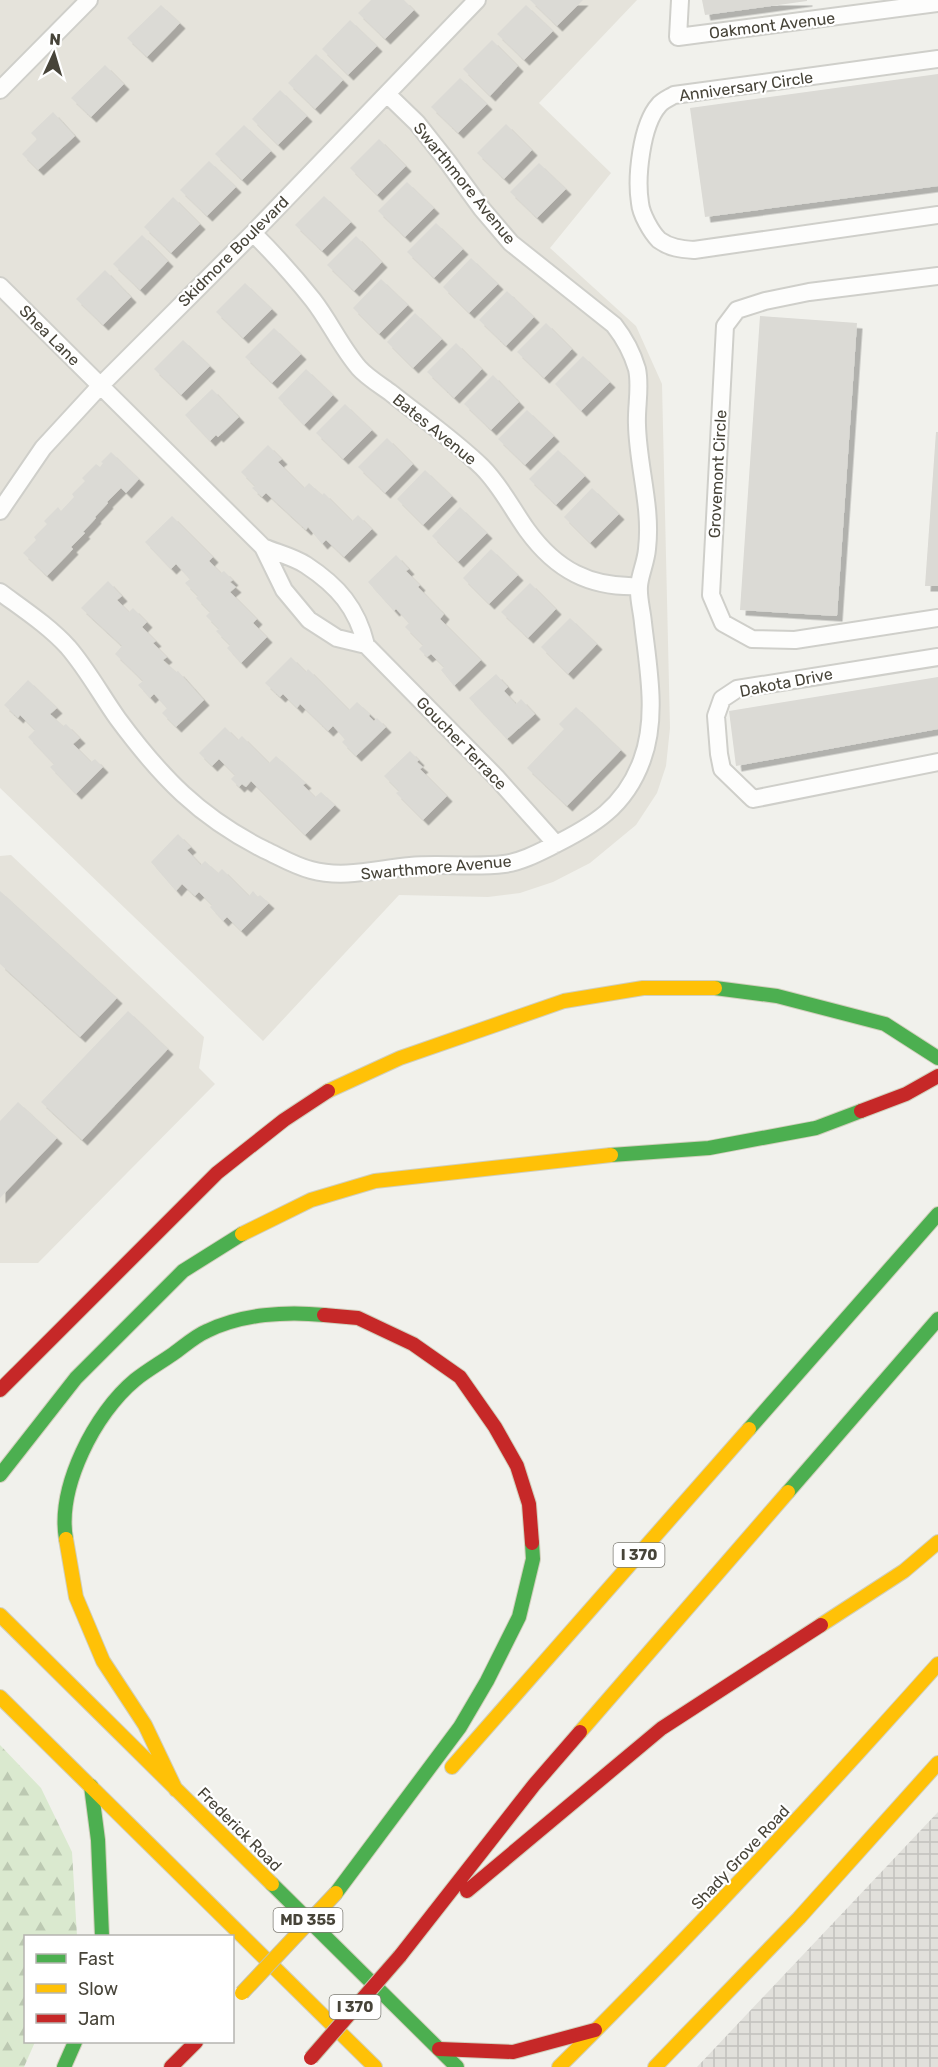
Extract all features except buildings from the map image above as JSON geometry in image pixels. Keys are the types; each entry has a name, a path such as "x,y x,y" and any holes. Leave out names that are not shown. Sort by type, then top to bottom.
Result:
{"main road":[{"path":"0,1390 14,1379 217,1173 284,1120 334,1087 400,1058 564,1001 644,988 715,988 777,996 885,1024 938,1058"},
{"path":"0,1475 76,1378 183,1271 250,1229 311,1200 375,1181 584,1157 709,1148 816,1128 906,1094 938,1076"},
{"name":"I 370","path":"446,1773 938,1214"},
{"path":"176,1790 145,1725 103,1661 76,1597 64,1526 69,1485 99,1419 134,1381 206,1330 250,1317 307,1313 358,1318 413,1344 460,1377 495,1427 517,1466 529,1504 533,1559 519,1617 488,1681 460,1727 336,1893"},
{"name":"I 370","path":"306,2063 399,1956 534,1785 938,1319"},
{"path":"9,1442 45,1416"},
{"path":"418,1932 662,1728 904,1571 938,1542"},
{"name":"Frederick Road","path":"0,1615 457,2067"},
{"name":"Shady Grove Road","path":"559,2067 689,1936 854,1760 938,1664"},
{"name":"MD 355","path":"0,1697 375,2067"},
{"path":"655,2067 734,1988 938,1763"},
{"path":"91,1786 98,1840 102,1935"},
{"path":"237,1998 430,1791"},
{"path":"439,2049 513,2052 598,2029"},
{"path":"64,2067 75,2043"},
{"path":"171,2067 195,2043"}],"street":[{"path":"0,90 89,0"},
{"name":"Skidmore Boulevard","path":"0,511 43,448 101,385 253,232 477,0"},
{"name":"Oakmont Avenue","path":"680,0 678,37 938,3"},
{"name":"Anniversary Circle","path":"938,59 674,95 660,104 651,117 639,175 640,206 648,223 658,239 676,249 694,250 938,215"},
{"name":"Swarthmore Avenue","path":"0,592 57,636 69,649 118,719 183,796 237,836 312,871 348,874 412,866 508,864 531,856 598,822 625,795 643,758 648,734 650,686 639,586 647,549 648,524 637,426 638,374 633,355 625,339 614,325 511,243 482,209 417,123 387,94"},
{"name":"Bates Avenue","path":"253,232 314,302 360,369 483,468 502,490 528,531 552,559 568,571 588,580 621,586 639,586"},
{"name":"Grovemont Circle","path":"938,276 810,292 765,301 737,310 725,326 711,595 723,623 752,639 795,640 938,618"},
{"name":"Shea Lane","path":"0,286 101,385"},
{"name":"Goucher Terrace","path":"101,385 263,548 284,590 309,620 336,638 366,645"},
{"name":"Goucher Terrace","path":"263,548 306,565 340,593 355,611 366,645 496,777 556,844"},
{"name":"Dakota Drive","path":"938,657 737,689 722,699 716,716 722,769 753,799 938,762"}],"shaded area":[{"path":"0,0 637,0 539,103 611,173 550,248 636,326 662,384 670,728 666,766 657,793 636,825 590,863 553,882 520,893 488,897 399,895 263,1041 0,788"},
{"path":"11,855 204,1037 199,1068 215,1084 38,1263 0,1263 0,856"},
{"path":"938,1812 938,2067 697,2067"}],"green space":[{"path":"0,1745 41,1788 72,1852 77,1935 24,1935 24,2043 35,2043 24,2067 0,2067"}],"traffic: fast":[{"path":"715,988 777,996 885,1024 938,1058"},
{"path":"611,1155 709,1148 816,1128 861,1111"},
{"path":"749,1429 938,1214"},
{"path":"0,1475 76,1378 183,1271 242,1234"},
{"path":"66,1539 67,1497 82,1452 106,1411 135,1380 198,1336 221,1325 264,1315 295,1313 324,1315"},
{"path":"788,1492 938,1319"},
{"path":"336,1893 460,1727 487,1681 519,1617 533,1559 532,1543"},
{"path":"91,1786 98,1840 102,1935"},
{"path":"272,1884 457,2067"},
{"path":"64,2067 75,2043"}],"traffic: slow":[{"path":"328,1091 400,1058 564,1001 643,988 715,988"},
{"path":"242,1234 311,1200 375,1181 611,1155"},
{"path":"452,1767 749,1429"},
{"path":"580,1732 788,1492"},
{"path":"66,1539 76,1597 103,1661 145,1725 176,1790"},
{"path":"821,1625 904,1571 938,1542"},
{"path":"0,1615 272,1884"},
{"path":"559,2067 752,1868 938,1664"},
{"path":"0,1697 375,2067"},
{"path":"655,2067 799,1918 938,1763"},
{"path":"242,1993 336,1893"}],"traffic: jam":[{"path":"861,1111 906,1094 938,1076"},
{"path":"0,1390 217,1173 284,1120 328,1091"},
{"path":"324,1315 358,1318 413,1344 460,1377 495,1427 517,1466 529,1504 532,1543"},
{"path":"467,1891 662,1728 821,1625"},
{"path":"400,1956 534,1785 580,1732"},
{"path":"311,2058 400,1956"},
{"path":"439,2049 513,2052 595,2030"},
{"path":"171,2067 195,2043"}]}
